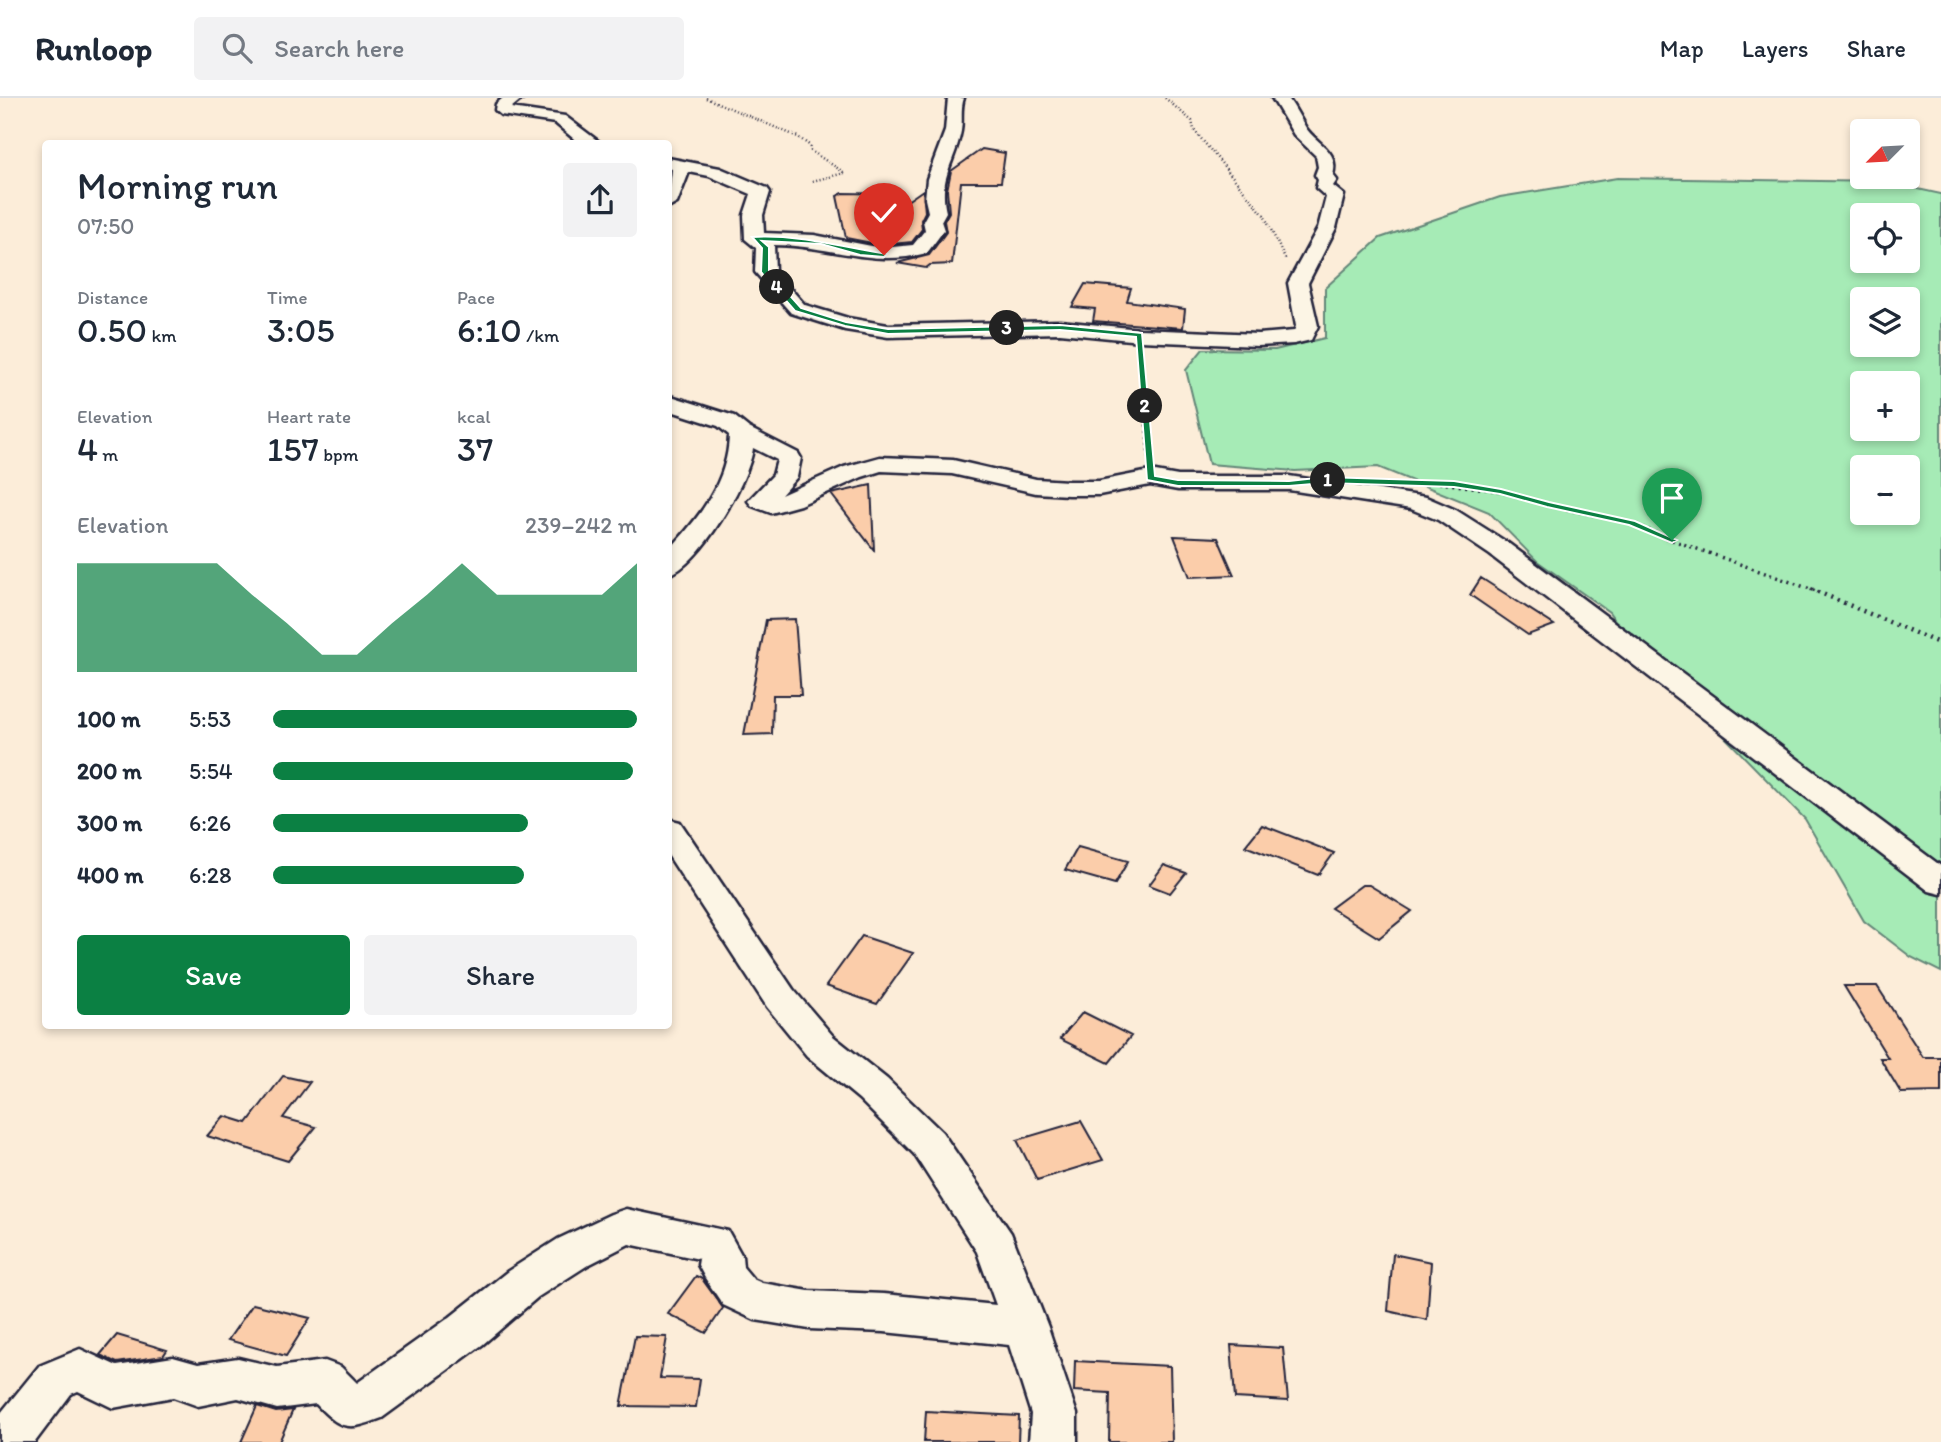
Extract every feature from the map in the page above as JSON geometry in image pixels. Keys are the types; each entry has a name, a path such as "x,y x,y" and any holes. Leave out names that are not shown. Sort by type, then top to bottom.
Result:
{"street":[{"path":"515,98 504,104 503,110 559,119 566,122 575,134 586,140"},
{"path":"755,239 821,242 860,253 884,255 920,249 935,230 932,221 937,212 933,199 933,183 953,132 954,123 951,116 956,98"},
{"path":"674,164 714,172 761,192 751,225 755,239 766,247 765,272 798,309 845,324 888,331 1060,327 1140,335 1258,340 1294,338 1303,335 1307,326 1298,283 1327,228 1335,195 1325,188 1324,184 1328,180 1324,175 1327,170 1323,150 1301,132 1280,98"},
{"path":"672,194 681,175 674,164"},
{"path":"672,403 726,421 756,443 784,453 789,458 785,477 761,501 771,505 791,500 853,472 880,464 953,467 1036,486 1099,488 1150,478 1178,483 1289,483 1417,502 1447,515 1509,556 1941,883"},
{"path":"672,563 697,537 738,471 741,433"},
{"path":"672,835 780,998 820,1045 873,1089 928,1143 996,1246 1054,1414 1053,1442"},
{"path":"0,1442 16,1430 55,1380 80,1369 113,1387 173,1377 198,1385 238,1378 277,1388 325,1382 350,1407 366,1403 466,1331 523,1284 573,1252 626,1226 713,1244 722,1255 720,1265 728,1280 738,1293 755,1301 809,1310 884,1313 1026,1327"}],"path":[{"path":"706,98 798,137 809,145 811,151 845,173 812,181"},
{"path":"1165,98 1192,121 1194,130 1264,215 1298,283"},
{"path":"1140,335 1150,478"},
{"path":"1422,483 1454,484 1501,491 1547,505 1632,523 1817,591 1941,644"}],"green space":[{"path":"1617,178 1850,181 1850,189 1918,189 1941,194 1941,972 1911,957 1864,921 1805,819 1627,637 1609,612 1537,561 1489,512 1378,467 1295,471 1209,464 1186,370 1203,349 1275,350 1325,338 1325,288 1380,238 1500,197"}],"building":[{"path":"982,149 1005,153 1001,182 961,182 952,264 930,265 926,268 897,263 929,255 946,232 944,221 949,212 947,190 951,171"},
{"path":"923,190 925,212 921,220 922,229 912,242 882,245 846,238 837,196 843,193 898,194 877,222"},
{"path":"1085,284 1131,288 1127,301 1185,309 1183,328 1093,321 1095,309 1072,307"},
{"path":"871,485 874,550 831,494"},
{"path":"1174,536 1218,538 1234,575 1190,577"},
{"path":"1481,578 1554,625 1528,635 1470,595"},
{"path":"795,619 801,695 773,695 772,734 744,735 766,620"},
{"path":"1262,825 1334,853 1318,875 1245,846"},
{"path":"1078,847 1128,861 1115,884 1065,870"},
{"path":"1164,865 1186,873 1170,893 1149,885"},
{"path":"1362,885 1369,885 1412,911 1379,938 1331,908"},
{"path":"862,936 913,953 877,1004 826,986"},
{"path":"1844,986 1877,986 1923,1057 1941,1057 1941,1092 1901,1093 1880,1058 1888,1058"},
{"path":"1083,1012 1131,1036 1109,1063 1060,1039"},
{"path":"283,1076 310,1082 283,1118 316,1127 288,1161 207,1136 224,1116 247,1123"},
{"path":"1081,1121 1103,1160 1037,1180 1017,1140"},
{"path":"1393,1254 1431,1262 1427,1320 1388,1311"},
{"path":"696,1276 702,1279 723,1308 706,1333 668,1314"},
{"path":"253,1304 310,1318 286,1356 228,1340"},
{"path":"117,1335 167,1350 163,1356 117,1363 100,1355"},
{"path":"635,1336 667,1337 660,1378 700,1379 696,1407 621,1406"},
{"path":"1231,1345 1283,1348 1288,1401 1235,1398"},
{"path":"1075,1361 1170,1366 1172,1442 1109,1442 1110,1393 1074,1391"},
{"path":"257,1406 276,1412 293,1410 279,1442 241,1442"},
{"path":"926,1411 1019,1416 1018,1442 924,1442"}],"route":[{"path":"884,255 860,253 821,242 755,239 766,247 765,272 798,309 845,324 888,331 1060,327 1140,335 1150,478 1178,483 1367,480 1454,484 1501,491 1547,505 1632,523 1652,529 1672,540"}]}
